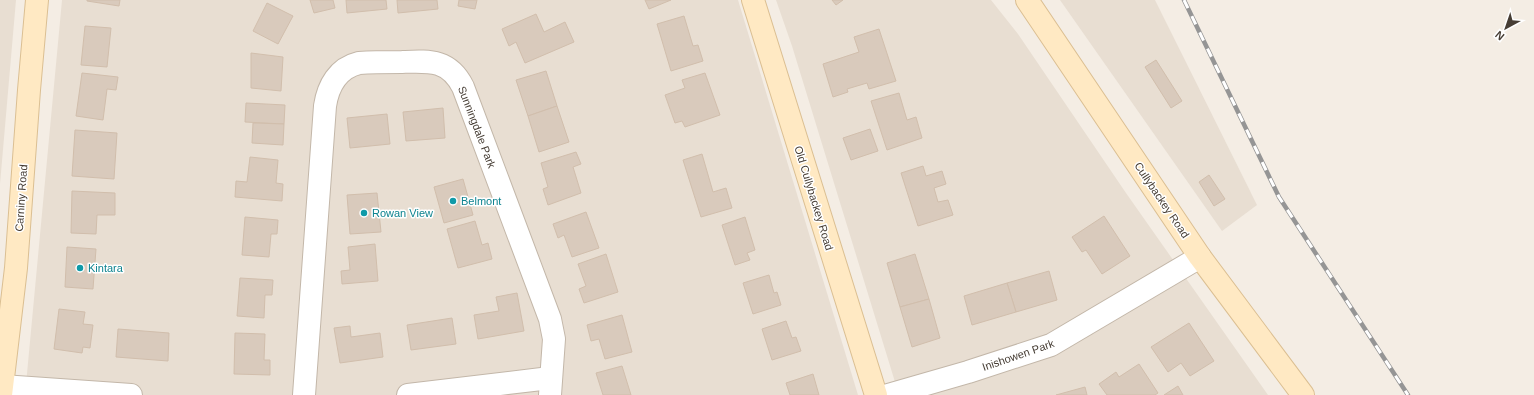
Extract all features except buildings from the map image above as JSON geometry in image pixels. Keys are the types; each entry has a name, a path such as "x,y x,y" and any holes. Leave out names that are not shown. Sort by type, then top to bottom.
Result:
{"street":[{"name":"Carniny Road","path":"2,390 16,268 29,90 38,0"},
{"name":"Old Cullybackey Road","path":"753,0 876,395"},
{"name":"Cullybackey Road","path":"1027,0 1200,257 1303,395"},
{"name":"Sunningdale Park","path":"304,395 326,99 331,85 340,73 352,64 428,61 446,67 460,81 550,319 554,339 550,387 408,395"},
{"name":"Inishowen Park","path":"888,395 968,372 1051,345 1200,257"},
{"path":"2,390 131,395"}],"shaded area":[{"path":"0,0 16,0 0,184"},
{"path":"62,0 738,0 858,395 25,395"},
{"path":"776,0 991,0 1018,34 1126,193 1268,395 899,395 792,46"},
{"path":"1060,0 1155,0 1257,205 1222,231"}],"railway":[{"path":"1184,0 1279,197 1408,395"}],"place":[{"name":"Belmont","path":"453,201"},
{"name":"Rowan View","path":"364,213"},
{"name":"Kintara","path":"80,268"}]}
